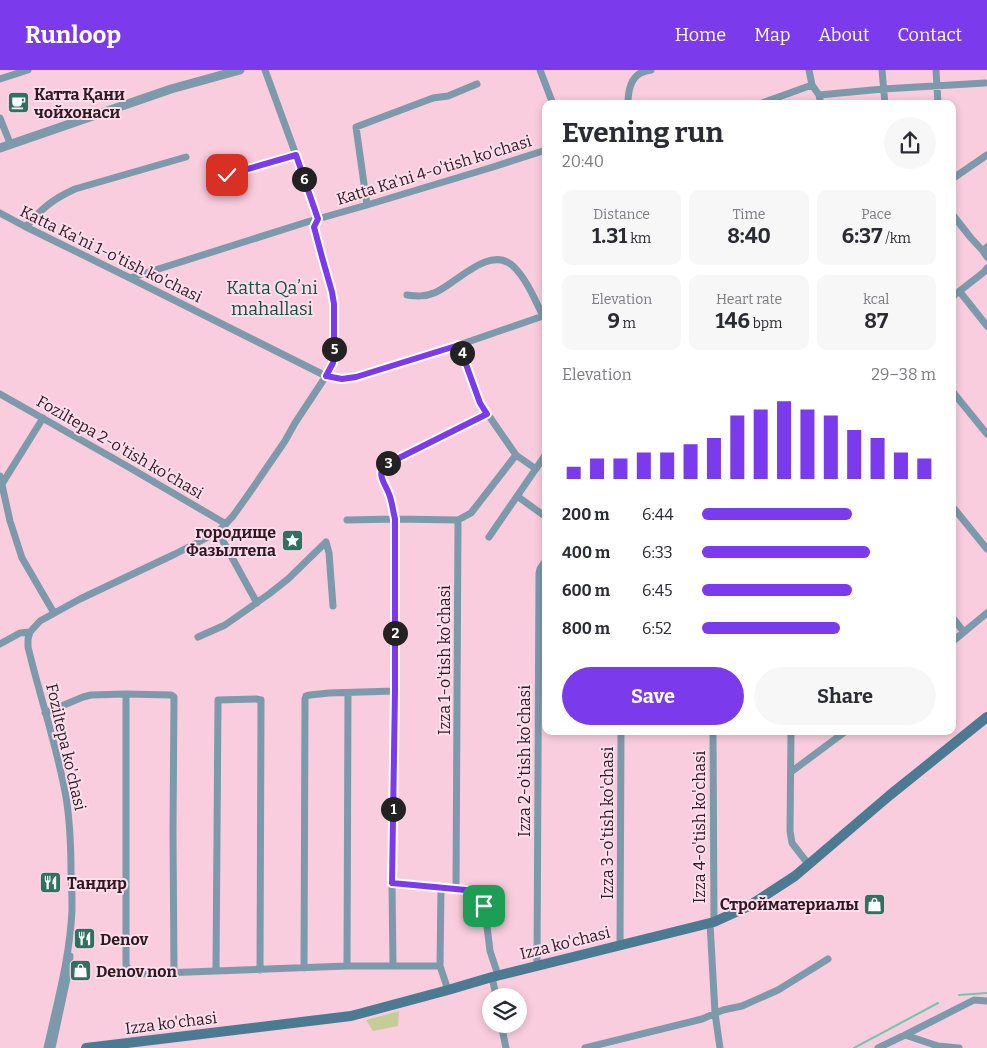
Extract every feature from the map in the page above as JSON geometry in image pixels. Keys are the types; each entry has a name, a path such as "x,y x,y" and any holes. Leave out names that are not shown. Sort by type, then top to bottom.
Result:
{"main road":[{"name":"Izza ko'chasi","path":"86,1048 344,1017 537,965 712,923 739,912 760,900 809,865 987,717"}],"street":[{"path":"0,79 28,70"},
{"path":"0,148 171,89 240,70"},
{"path":"0,644 20,633 30,632 40,621 80,599 218,532 248,495 333,363 334,304 314,227 318,219 265,70"},
{"path":"540,70 551,100"},
{"path":"628,100 632,82 638,74 650,70"},
{"path":"809,70 812,85 820,100"},
{"path":"882,70 884,100"},
{"path":"936,70 938,100"},
{"path":"819,95 985,83"},
{"path":"367,205 356,127 433,98 448,96 477,84"},
{"path":"770,100 812,85"},
{"path":"0,118 10,143"},
{"name":"Katta Ka'ni 4-o'tish ko'chasi","path":"130,278 298,224 542,151"},
{"path":"227,175 296,155"},
{"path":"956,176 987,155"},
{"path":"26,227 45,206 75,189 186,157"},
{"name":"Katta Ka'ni 1-o'tish ko'chasi","path":"0,213 326,376 342,379 356,377 459,345 542,316"},
{"path":"956,219 971,238 986,251"},
{"path":"407,295 423,296 433,294 478,264 503,261 516,269 542,310"},
{"path":"956,294 987,268"},
{"path":"960,292 987,326"},
{"path":"459,345 480,403 516,455 536,469"},
{"name":"Foziltepa 2-o'tish ko'chasi","path":"0,394 226,524"},
{"path":"956,396 987,434"},
{"path":"393,966 395,519 390,494 381,477 381,471 383,466 487,414"},
{"path":"2,484 43,418"},
{"path":"347,520 458,520 470,513 516,455"},
{"path":"489,537 542,461"},
{"path":"0,476 10,521 23,562 54,614"},
{"path":"517,496 542,514"},
{"path":"956,511 987,550"},
{"name":"Izza 1-o'tish ko'chasi","path":"456,888 458,520"},
{"path":"218,532 256,603"},
{"path":"198,637 225,625 270,594 326,542 329,554 333,606"},
{"name":"Izza 2-o'tish ko'chasi","path":"537,965 539,573 542,566"},
{"path":"956,639 987,613"},
{"path":"956,623 964,632"},
{"name":"Foziltepa ko'chasi","path":"30,632 28,647 62,775 69,820 72,894 70,969 52,1048"},
{"path":"304,968 306,698 310,695 329,693 395,691"},
{"path":"347,966 348,693"},
{"path":"126,694 126,965 130,971 136,974 347,966 440,966"},
{"path":"45,713 86,696 126,694 171,695 174,697 174,973"},
{"path":"216,971 218,700 256,699 260,700 261,703 260,970"},
{"name":"Izza 3-o'tish ko'chasi","path":"620,945 621,735"},
{"name":"Izza 4-o'tish ko'chasi","path":"713,735 712,923 715,1013 720,1048"},
{"path":"792,735 790,831 792,843 809,865"},
{"path":"791,772 841,735"},
{"path":"392,883 456,888 476,892 482,897 496,988"},
{"path":"441,887 440,966 448,990"},
{"name":"Foziltepa ko'chasi","path":"47,1048 70,931"},
{"path":"585,1048 702,1019 723,1010 742,1006 778,990 828,959"},
{"path":"878,1048 974,1000 987,1001"},
{"path":"503,1033 506,1048"},
{"path":"905,1035 939,1047 959,1048"}],"green space":[{"path":"399,1011 398,1026 373,1031 366,1020"}],"waterway":[{"path":"959,995 987,993"},
{"path":"854,1048 938,1003"}],"place":[{"name":"Катта Қани чойхонаси","path":"18,103"},
{"name":"городище Фазылтепа","path":"292,541"},
{"name":"Тандир","path":"51,883"},
{"name":"Стройматериалы","path":"875,904"},
{"name":"Denov","path":"84,939"},
{"name":"Denov non","path":"80,971"}],"district":[{"name":"Katta Qaʼni mahallasi","path":"272,298"}],"route":[{"path":"227,175 296,155 318,219 314,227 334,304 333,363 326,376 342,379 356,377 459,345 480,403 487,414 383,466 381,471 381,477 390,494 395,519 392,883 456,888 476,892 482,897 484,906"}]}
